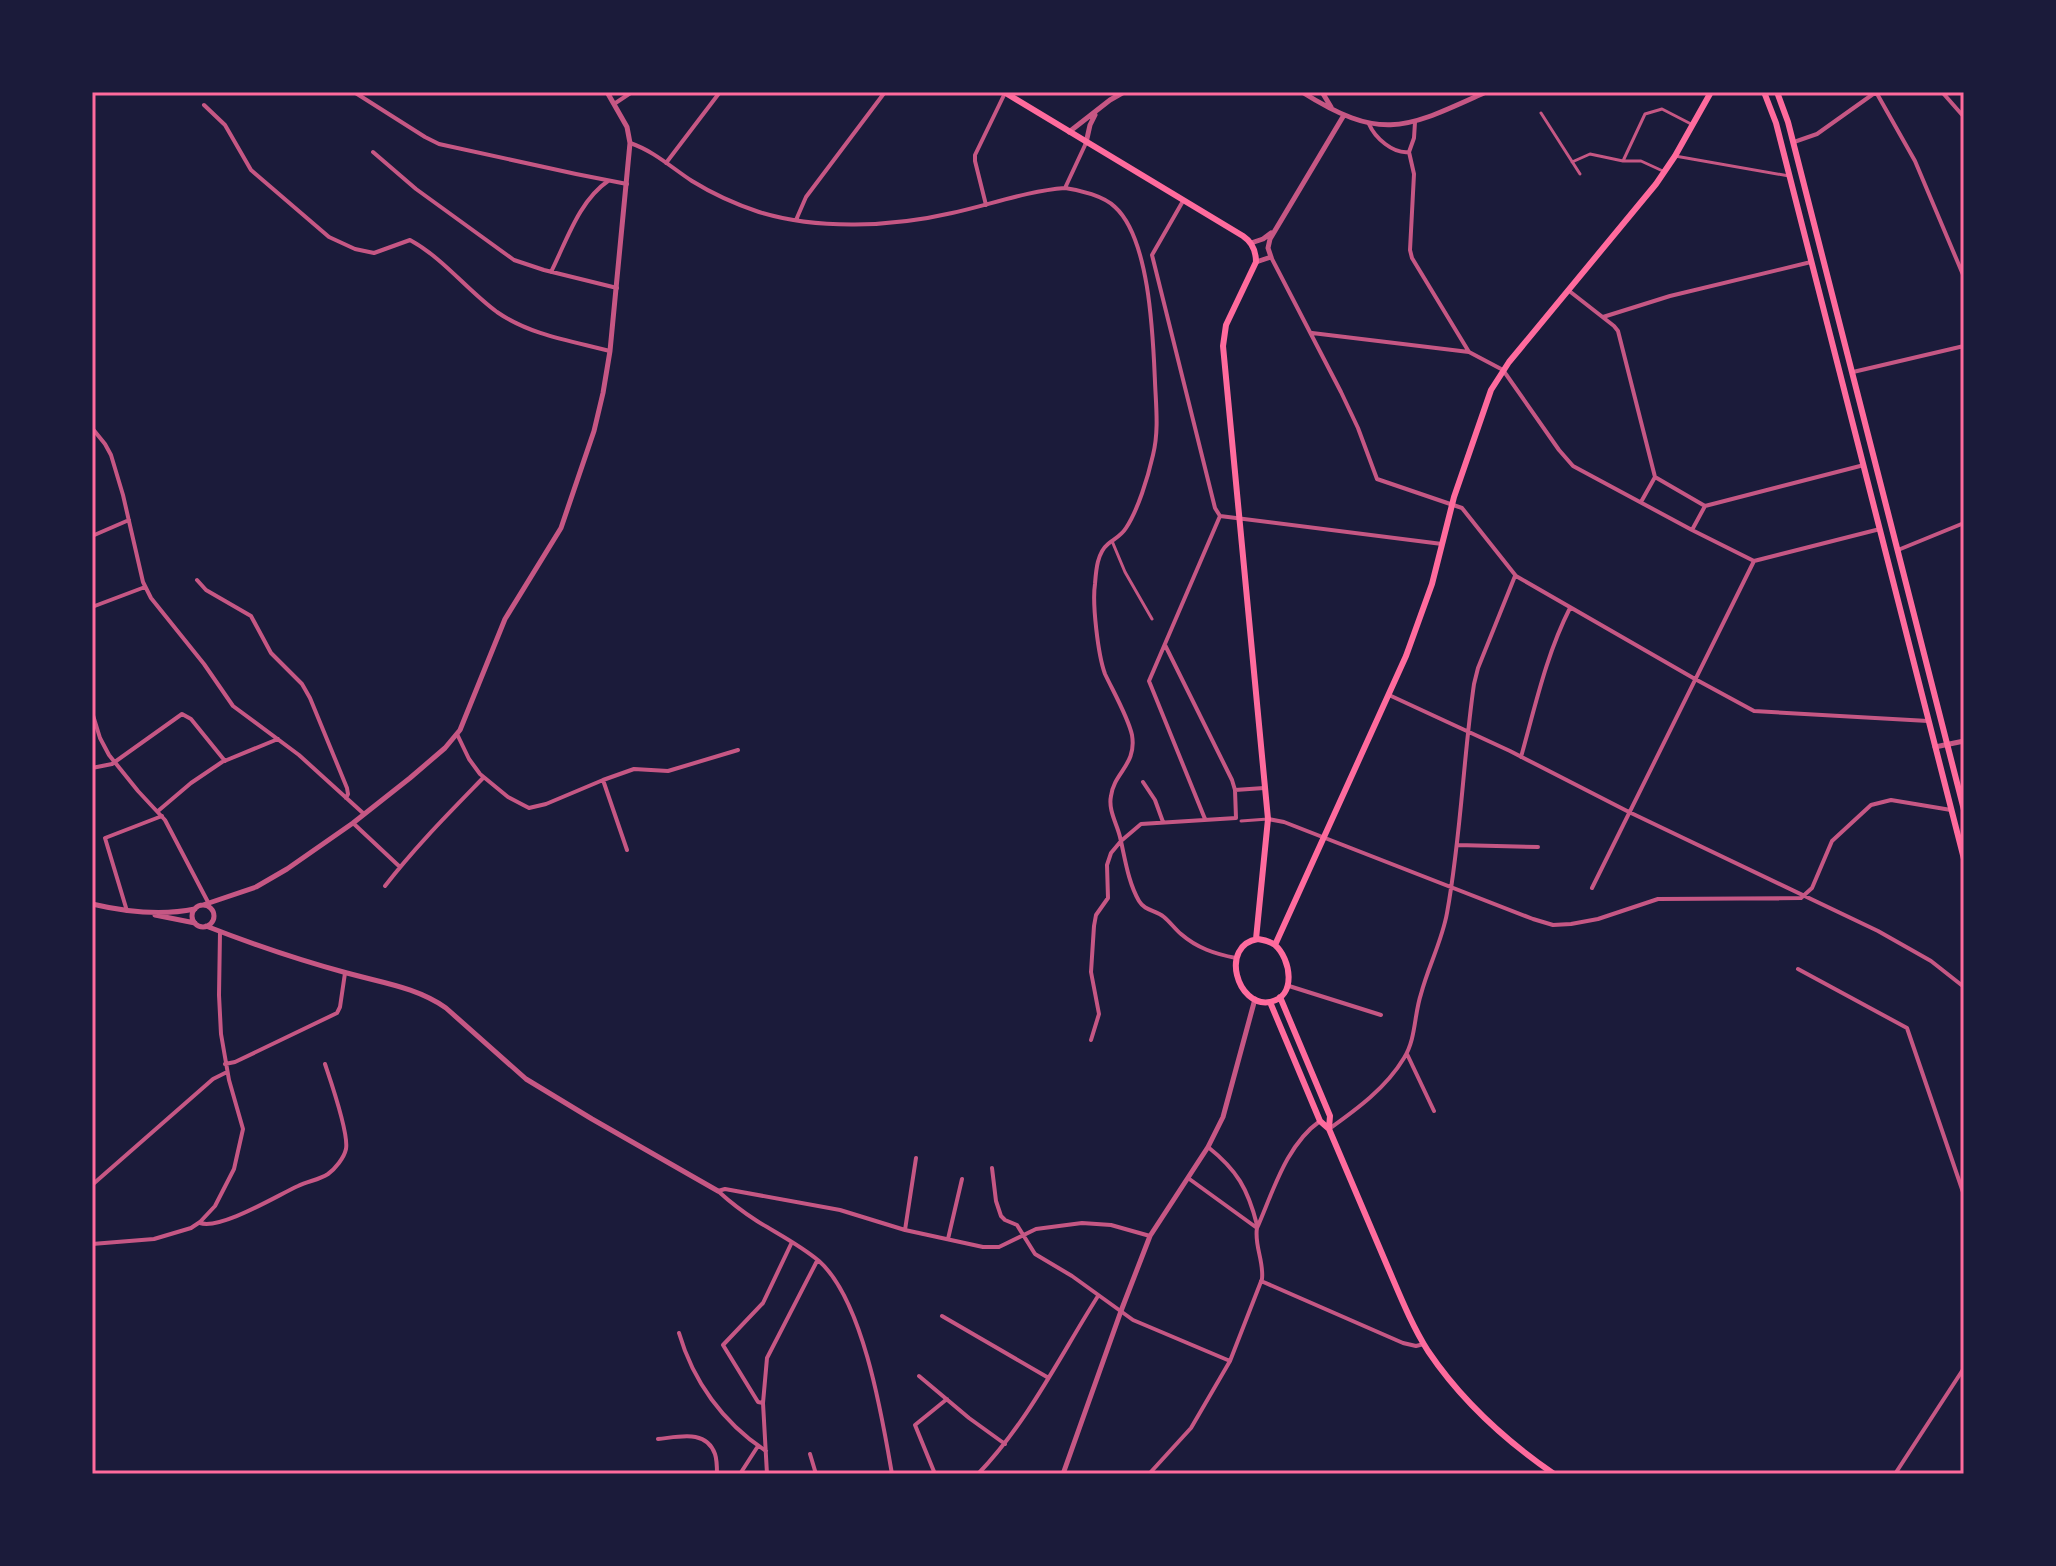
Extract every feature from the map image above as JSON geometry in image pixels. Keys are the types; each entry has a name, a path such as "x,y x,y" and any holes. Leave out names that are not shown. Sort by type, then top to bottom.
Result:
{"main road":[{"path":"1004,92 1243,236 1255,252 1256,262 1228,320 1223,340 1268,819 1256,939"},
{"path":"1275,945 1406,656 1432,584 1451,505 1491,390 1503,370 1665,172 1711,92"},
{"path":"1764,92 1778,131 1964,859"},
{"path":"1777,92 1853,372 1964,810"},
{"path":"1256,939 1275,945 1285,962 1289,986 1280,997 1270,1002 1255,999 1240,982 1236,958 1243,945 1256,939"},
{"path":"1280,997 1330,1116 1329,1129"},
{"path":"1270,1002 1320,1121 1329,1129 1403,1303 1424,1344 1468,1402 1554,1474"}],"street":[{"path":"354,92 439,144 627,184"},
{"path":"92,904 127,911 177,912 195,909 270,880 353,823 438,755 457,734 505,619 555,540 566,516 603,393 617,288 630,143 627,127 607,92"},
{"path":"614,104 632,92"},
{"path":"666,163 720,92"},
{"path":"796,220 806,197 885,92"},
{"path":"986,205 975,155 1004,92"},
{"path":"1069,132 1124,92"},
{"path":"1302,92 1344,115 1369,124 1388,125 1415,122 1486,92"},
{"path":"1322,92 1334,111"},
{"path":"1793,143 1817,134 1876,92 1915,161 1964,277"},
{"path":"1942,92 1964,117"},
{"path":"204,105 228,129 251,170 329,237 355,249 374,253 410,240 491,307 513,321 545,334 610,351"},
{"path":"1065,188 1086,143 1091,122 1103,105"},
{"path":"1623,161 1645,114 1662,109 1693,125"},
{"path":"1541,113 1580,174"},
{"path":"1251,243 1268,236 1344,115"},
{"path":"1415,122 1409,152 1414,179 1410,250 1469,352"},
{"path":"1369,124 1376,135 1395,150 1409,152"},
{"path":"630,143 722,197 769,215 796,220 885,224 927,219 1065,188 1098,198 1117,209 1133,236 1147,285 1156,425 1154,453 1133,516 1124,531 1100,554 1094,590 1102,665 1132,738 1130,761 1114,786 1111,810 1131,881 1142,905 1162,916 1199,947 1236,958"},
{"path":"373,152 406,181 509,257 551,272 617,288"},
{"path":"1572,162 1590,154 1623,161 1641,161 1665,172"},
{"path":"1675,156 1789,176"},
{"path":"551,272 585,202 608,181"},
{"path":"1183,201 1152,255 1215,508 1220,516 1442,544"},
{"path":"1283,214 1269,240 1271,257 1358,428 1377,479 1459,507 1516,576 1754,711 1928,721"},
{"path":"1256,262 1271,257"},
{"path":"1603,317 1670,296 1811,262"},
{"path":"1568,290 1614,326 1620,336 1655,477 1641,502"},
{"path":"1312,333 1469,352 1503,370 1570,463 1754,561 1880,529"},
{"path":"1853,372 1964,346"},
{"path":"92,428 111,455 145,587 155,604 204,664 233,706 305,760 364,814"},
{"path":"1655,477 1705,506 1864,465"},
{"path":"1692,530 1705,506"},
{"path":"1205,819 1149,684 1220,516"},
{"path":"92,536 129,520"},
{"path":"1898,550 1964,523"},
{"path":"1112,541 1125,572 1152,619"},
{"path":"1592,888 1754,561"},
{"path":"1329,1129 1379,1089 1407,1054 1420,996 1444,924 1451,888 1474,684 1516,576"},
{"path":"197,580 206,590 251,616 271,653 306,690 347,788 346,798"},
{"path":"92,607 145,587"},
{"path":"1521,757 1546,668 1570,608"},
{"path":"1091,1040 1099,1014 1091,972 1095,917 1109,896 1107,861 1121,841 1141,824 1236,818 1232,780 1165,645"},
{"path":"1389,695 1889,937 1931,961 1964,987"},
{"path":"92,712 102,742 114,762 162,816 179,843 220,932 219,995 225,1064 243,1124 236,1163 215,1206 200,1222 186,1231 164,1237 92,1244"},
{"path":"92,768 114,762 182,714 191,719 225,761"},
{"path":"457,734 469,759 484,777 526,807 546,804 638,769 668,771 738,750"},
{"path":"157,811 191,783 225,761 278,739"},
{"path":"1935,747 1964,741"},
{"path":"385,886 440,821 484,777"},
{"path":"603,780 627,850"},
{"path":"1143,782 1155,800 1163,822"},
{"path":"1235,790 1265,788"},
{"path":"1241,821 1268,819 1284,822 1451,888 1558,926 1598,919 1658,899 1797,899 1813,885 1832,841 1871,805 1891,800 1951,810"},
{"path":"127,911 105,838 162,816"},
{"path":"353,823 400,867"},
{"path":"1457,845 1538,847"},
{"path":"206,926 211,923 217,901"},
{"path":"195,909 192,915 195,923"},
{"path":"151,913 206,926 345,973 400,986 432,998 526,1079 718,1191 753,1219 817,1260 841,1287 854,1316 871,1376 892,1474"},
{"path":"1798,969 1907,1028 1964,1195"},
{"path":"225,1064 337,1013 345,973"},
{"path":"1289,986 1381,1015"},
{"path":"1063,1474 1150,1236 1208,1147 1226,1110 1255,999"},
{"path":"1407,1054 1434,1111"},
{"path":"200,1222 208,1225 254,1208 334,1169 346,1147 325,1064"},
{"path":"92,1185 213,1079 227,1072"},
{"path":"1257,1228 1294,1149 1320,1121"},
{"path":"1149,1474 1191,1428 1230,1361 1263,1270 1250,1200 1240,1179 1208,1147"},
{"path":"905,1230 916,1158"},
{"path":"992,1168 1001,1216 1017,1225 1035,1254 1137,1322 1230,1361"},
{"path":"1188,1178 1257,1228"},
{"path":"948,1240 962,1179"},
{"path":"718,1191 725,1189 802,1202 905,1230 991,1248 1042,1228 1093,1223 1150,1236"},
{"path":"763,1403 758,1402 723,1345 763,1303 792,1242"},
{"path":"767,1474 763,1403 767,1358 817,1260"},
{"path":"1261,1281 1403,1343 1424,1344"},
{"path":"978,1474 1005,1444 1098,1296"},
{"path":"942,1316 1048,1377"},
{"path":"679,1333 685,1353 715,1404 744,1436 766,1451"},
{"path":"1895,1474 1964,1368"},
{"path":"919,1376 1005,1444"},
{"path":"935,1474 915,1425 947,1399"},
{"path":"658,1439 702,1438 716,1455 717,1474"},
{"path":"740,1474 758,1446"},
{"path":"810,1454 816,1474"}]}
